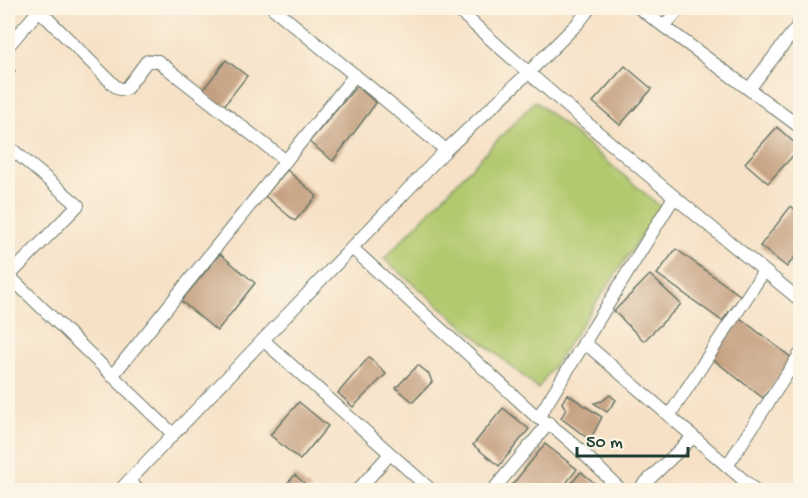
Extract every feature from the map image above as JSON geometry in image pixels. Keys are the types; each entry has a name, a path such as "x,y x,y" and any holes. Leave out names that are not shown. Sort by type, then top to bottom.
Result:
{"street":[{"path":"8,46 39,8 115,86 126,89 147,61 158,61 286,161"},
{"path":"273,8 446,150"},
{"path":"456,8 528,73 674,197 801,300"},
{"path":"139,490 124,486 446,150 528,73 590,8"},
{"path":"639,8 801,127"},
{"path":"664,26 680,8"},
{"path":"749,89 801,23"},
{"path":"112,376 355,75"},
{"path":"8,146 78,205 8,276 173,434"},
{"path":"493,490 543,421 584,342 674,197"},
{"path":"352,248 621,490"},
{"path":"669,416 764,271"},
{"path":"263,340 430,490"},
{"path":"584,342 755,490"},
{"path":"727,466 801,354"},
{"path":"638,490 693,436"},
{"path":"357,490 390,454"}],"green space":[{"path":"535,101 661,207 538,389 384,259"}],"building":[{"path":"226,60 247,76 223,107 202,91"},
{"path":"8,65 15,71 8,81"},
{"path":"625,66 652,89 620,125 593,102"},
{"path":"357,86 376,103 333,161 309,142"},
{"path":"777,127 800,148 768,183 745,163"},
{"path":"287,170 317,196 295,221 265,196"},
{"path":"791,206 800,214 800,250 787,267 760,246"},
{"path":"676,249 741,296 722,321 657,274"},
{"path":"220,254 255,283 217,331 181,301"},
{"path":"650,275 681,304 644,341 614,311"},
{"path":"740,318 793,359 763,398 710,357"},
{"path":"369,357 386,374 353,407 338,393"},
{"path":"418,365 429,374 432,382 413,402 396,388"},
{"path":"567,394 602,417 590,440 561,418 566,409 562,403"},
{"path":"610,395 616,400 607,412 594,403 602,401"},
{"path":"299,402 328,426 300,460 270,435"},
{"path":"503,408 529,429 499,466 473,445"},
{"path":"545,444 577,469 561,490 508,490"},
{"path":"581,472 603,490 566,490"},
{"path":"295,475 312,490 281,490"}]}
